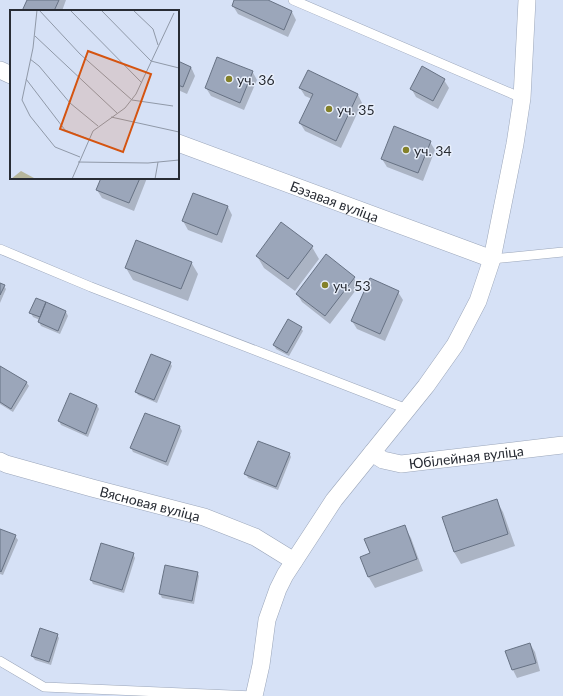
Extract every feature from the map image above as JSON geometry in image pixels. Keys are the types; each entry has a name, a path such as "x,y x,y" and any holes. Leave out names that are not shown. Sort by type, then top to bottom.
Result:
{"street":[{"path":"254,696 261,665 267,620 278,589 334,500 426,386 454,345 478,301 492,259 504,203 522,98 527,0"},
{"path":"0,70 10,75"},
{"name":"Бэзавая вуліца","path":"179,143 492,259"},
{"name":"Юбілейная вуліца","path":"372,453 383,460 401,464 563,445"},
{"name":"Вясновая вуліца","path":"0,461 92,488 204,517 256,537 294,562"}],"lane":[{"path":"293,0 522,98"},
{"path":"0,249 98,290 407,409"},
{"path":"492,259 563,252"},
{"path":"0,661 44,687 254,696"}],"building":[{"path":"27,0 59,0 54,10 22,10"},
{"path":"234,0 268,0 292,11 284,30 232,6"},
{"name":"уч. 36","path":"217,57 253,71 240,103 205,88"},
{"path":"179,61 191,67 183,87 179,85"},
{"path":"422,66 445,79 433,101 410,89"},
{"name":"уч. 35","path":"308,70 358,94 336,141 299,123 313,94 299,88"},
{"name":"уч. 34","path":"394,126 431,141 418,173 381,159"},
{"path":"101,179 140,179 129,203 96,190"},
{"path":"193,193 228,206 217,235 182,221"},
{"path":"281,222 313,246 288,279 256,256"},
{"path":"136,240 192,262 181,289 125,268"},
{"name":"уч. 53","path":"326,254 355,277 325,316 296,294"},
{"path":"370,278 399,291 380,334 351,321"},
{"path":"0,283 5,285 0,295"},
{"path":"36,298 46,302 40,317 29,313"},
{"path":"46,302 66,311 58,331 38,322"},
{"path":"288,319 302,327 287,353 273,345"},
{"path":"151,354 171,362 154,400 135,392"},
{"path":"0,366 27,382 11,409 0,402"},
{"path":"70,393 97,405 86,434 58,421"},
{"path":"145,413 180,426 166,462 130,448"},
{"path":"258,441 290,453 276,487 244,474"},
{"path":"497,499 508,534 454,552 442,517"},
{"path":"405,525 417,559 368,577 360,557 370,553 364,539"},
{"path":"0,529 16,535 1,572 0,571"},
{"path":"101,543 134,553 122,590 90,580"},
{"path":"165,565 198,572 192,601 159,594"},
{"path":"40,628 58,634 49,662 31,656"},
{"path":"530,643 536,663 512,670 505,651"}],"place":[{"name":"уч. 36","path":"229,79"},
{"name":"уч. 35","path":"329,109"},
{"name":"уч. 34","path":"406,150"},
{"name":"уч. 53","path":"325,285"}]}
